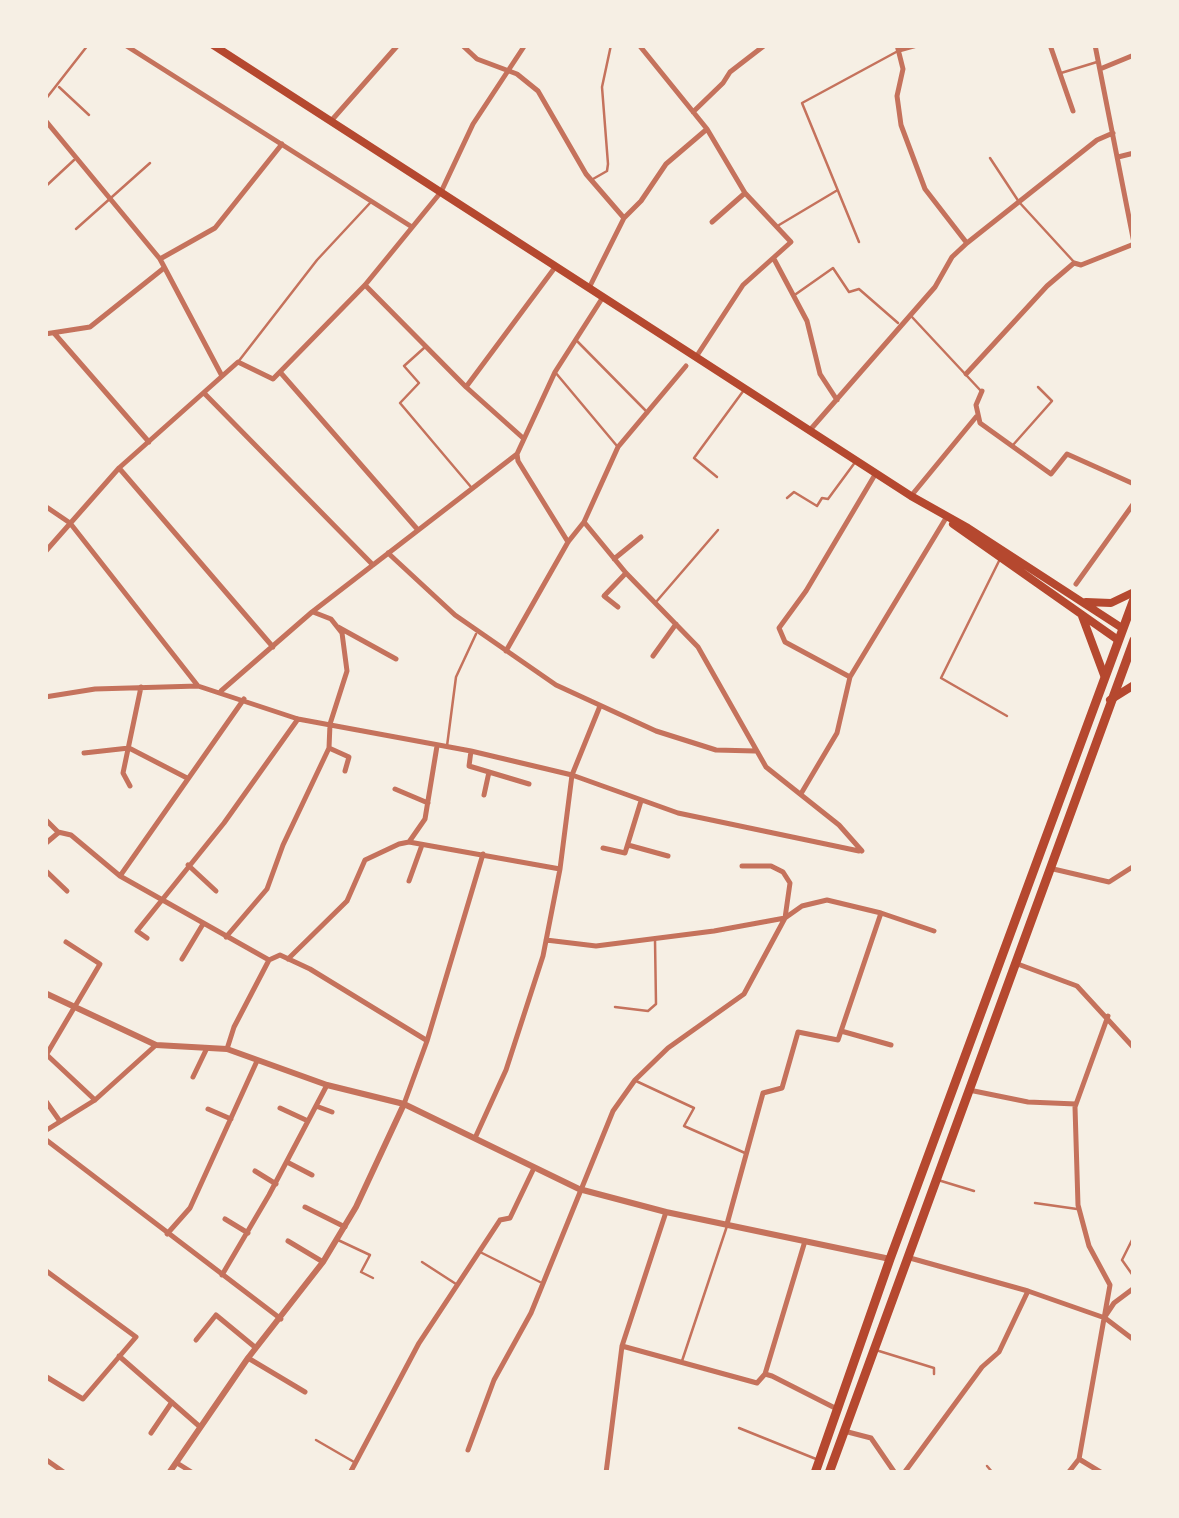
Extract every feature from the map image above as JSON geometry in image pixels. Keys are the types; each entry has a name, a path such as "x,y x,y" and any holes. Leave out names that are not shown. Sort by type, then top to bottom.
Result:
{"main road":[{"path":"212,45 946,518 999,560 1118,640 1133,644"},
{"path":"946,518 968,528 1122,628 1133,644"},
{"path":"1080,600 1111,603 1134,596"},
{"path":"814,1473 1134,596"},
{"path":"1082,616 1104,675"},
{"path":"829,1473 1133,644"},
{"path":"1110,700 1134,685"}],"street":[{"path":"124,45 412,227"},
{"path":"331,122 398,45"},
{"path":"462,45 477,60 517,74 538,91 592,180 624,218"},
{"path":"45,552 120,468 238,362 273,379 364,285 440,192 473,124 526,45"},
{"path":"639,45 706,129 745,193 791,242 743,285 696,357"},
{"path":"692,112 724,83 730,72 765,45"},
{"path":"917,45 898,47 903,69 897,96 901,125 925,189 967,243"},
{"path":"1050,45 1073,111"},
{"path":"966,374 1074,262 1081,265 1134,243 1095,45"},
{"path":"1099,65 1134,55"},
{"path":"45,120 160,259 222,376"},
{"path":"589,288 624,218 666,164 706,129"},
{"path":"810,430 911,316 967,243 1096,140 1113,133"},
{"path":"160,259 215,228 282,144"},
{"path":"1118,157 1134,152"},
{"path":"712,222 745,193"},
{"path":"774,259 808,321 820,374 838,400"},
{"path":"466,387 556,266"},
{"path":"45,334 90,327 164,268"},
{"path":"364,285 523,438"},
{"path":"568,542 517,454 555,372 603,296"},
{"path":"54,333 149,442"},
{"path":"506,652 568,542 584,522 618,448 686,366"},
{"path":"280,372 418,530"},
{"path":"911,496 976,417 982,392"},
{"path":"204,393 373,564"},
{"path":"976,417 1051,474 1067,454 1134,484"},
{"path":"221,691 312,612 517,454"},
{"path":"120,468 273,648"},
{"path":"850,678 786,642 779,628 806,591 876,473"},
{"path":"1076,584 1134,504"},
{"path":"45,506 70,523 198,686"},
{"path":"802,793 837,732 850,678 946,518"},
{"path":"45,696 95,689 198,686 298,719 471,751 572,775 678,813 862,852 839,825 766,767 698,647 626,573 584,522"},
{"path":"614,559 640,537"},
{"path":"388,553 477,632 556,685 656,730 716,750 755,752"},
{"path":"618,607 604,596 626,573"},
{"path":"226,937 267,888 282,846 329,748 330,724 347,671 342,633 331,620 312,612"},
{"path":"653,656 676,624"},
{"path":"336,625 396,659"},
{"path":"130,786 124,773 142,688"},
{"path":"120,876 244,699"},
{"path":"474,1138 506,1070 546,940 572,775 600,706"},
{"path":"147,938 137,931 224,823 298,719"},
{"path":"288,958 347,900 365,860 409,842 425,818 437,745"},
{"path":"84,753 129,748 187,778"},
{"path":"329,748 349,758 345,771"},
{"path":"471,751 469,766 529,784"},
{"path":"484,794 489,772"},
{"path":"395,789 428,803"},
{"path":"603,848 625,853 641,801"},
{"path":"45,819 120,876 269,960"},
{"path":"45,844 58,832"},
{"path":"409,842 560,868"},
{"path":"410,882 422,845"},
{"path":"628,845 668,856"},
{"path":"169,1473 345,1227 404,1104 483,854"},
{"path":"188,865 216,890"},
{"path":"468,1450 494,1380 531,1313 613,1111 635,1080 668,1048 744,994 785,918 790,883 783,872 771,866 742,866"},
{"path":"1049,868 1109,882 1134,866"},
{"path":"45,870 67,890"},
{"path":"546,940 596,946 655,938 785,918 802,906 827,900 934,931"},
{"path":"728,1224 763,1093 782,1088 798,1032 838,1040 880,913"},
{"path":"182,959 203,924"},
{"path":"66,942 100,964 46,1056 94,1100"},
{"path":"228,1048 234,1027 269,960 280,955 354,994 427,1041"},
{"path":"1015,963 1076,986 1134,1048"},
{"path":"45,993 156,1046 228,1048 326,1085 404,1104 579,1189 666,1212 890,1260"},
{"path":"1068,1473 1080,1459 1110,1285 1089,1246 1079,1209 1076,1104 1108,1016"},
{"path":"841,1031 891,1045"},
{"path":"45,1130 94,1100 156,1046"},
{"path":"193,1077 208,1046"},
{"path":"167,1234 190,1208 257,1061"},
{"path":"222,1276 276,1184 326,1085"},
{"path":"969,1090 1028,1102 1076,1104"},
{"path":"45,1100 58,1120"},
{"path":"316,1106 332,1112"},
{"path":"280,1108 308,1122"},
{"path":"208,1109 231,1119"},
{"path":"45,1138 281,1320"},
{"path":"287,1162 312,1175"},
{"path":"350,1473 418,1343 500,1220 510,1218 534,1168"},
{"path":"255,1171 276,1184"},
{"path":"306,1208 345,1227"},
{"path":"606,1473 622,1346 666,1212"},
{"path":"225,1219 248,1233"},
{"path":"622,1346 757,1383 764,1374 805,1241"},
{"path":"288,1242 323,1262"},
{"path":"907,1258 1028,1291 1105,1318 1134,1340"},
{"path":"45,1270 136,1338 83,1398 45,1376"},
{"path":"1105,1318 1114,1303 1134,1288"},
{"path":"904,1473 982,1367 999,1352 1028,1291"},
{"path":"196,1340 216,1315 256,1348"},
{"path":"119,1356 199,1426"},
{"path":"248,1358 305,1392"},
{"path":"764,1374 838,1410"},
{"path":"152,1432 172,1402"},
{"path":"844,1431 871,1438 895,1473"},
{"path":"1080,1459 1102,1473"},
{"path":"45,1460 65,1473"},
{"path":"174,1462 193,1473"}],"lane":[{"path":"45,100 88,45"},
{"path":"592,180 607,171 608,164 602,87 611,45"},
{"path":"859,242 802,104 898,47"},
{"path":"1060,74 1099,65"},
{"path":"58,86 89,115"},
{"path":"990,158 1020,202 1074,262"},
{"path":"45,186 75,159"},
{"path":"76,229 150,162"},
{"path":"776,226 838,190"},
{"path":"238,362 317,260 371,202"},
{"path":"795,295 833,268 849,292 859,289 902,326"},
{"path":"911,316 982,392"},
{"path":"575,339 648,414"},
{"path":"425,346 404,366 418,382 400,402 472,488"},
{"path":"555,372 618,448"},
{"path":"1012,446 1052,401 1038,387"},
{"path":"717,477 694,458 745,388"},
{"path":"786,498 794,492 817,506 822,498 828,499 856,460"},
{"path":"655,603 718,530"},
{"path":"999,560 941,678 1008,716"},
{"path":"446,747 456,677 477,632"},
{"path":"615,1007 648,1012 656,1004 655,938"},
{"path":"635,1080 694,1108 684,1126 745,1153"},
{"path":"936,1180 974,1191"},
{"path":"1034,1203 1079,1209"},
{"path":"682,1362 728,1224"},
{"path":"1134,1236 1122,1260 1134,1276"},
{"path":"337,1239 370,1256 361,1272 373,1278"},
{"path":"479,1252 542,1283"},
{"path":"422,1262 457,1284"},
{"path":"873,1348 934,1368 934,1374"},
{"path":"739,1428 819,1460"},
{"path":"316,1440 355,1463"},
{"path":"987,1466 993,1473"}]}
